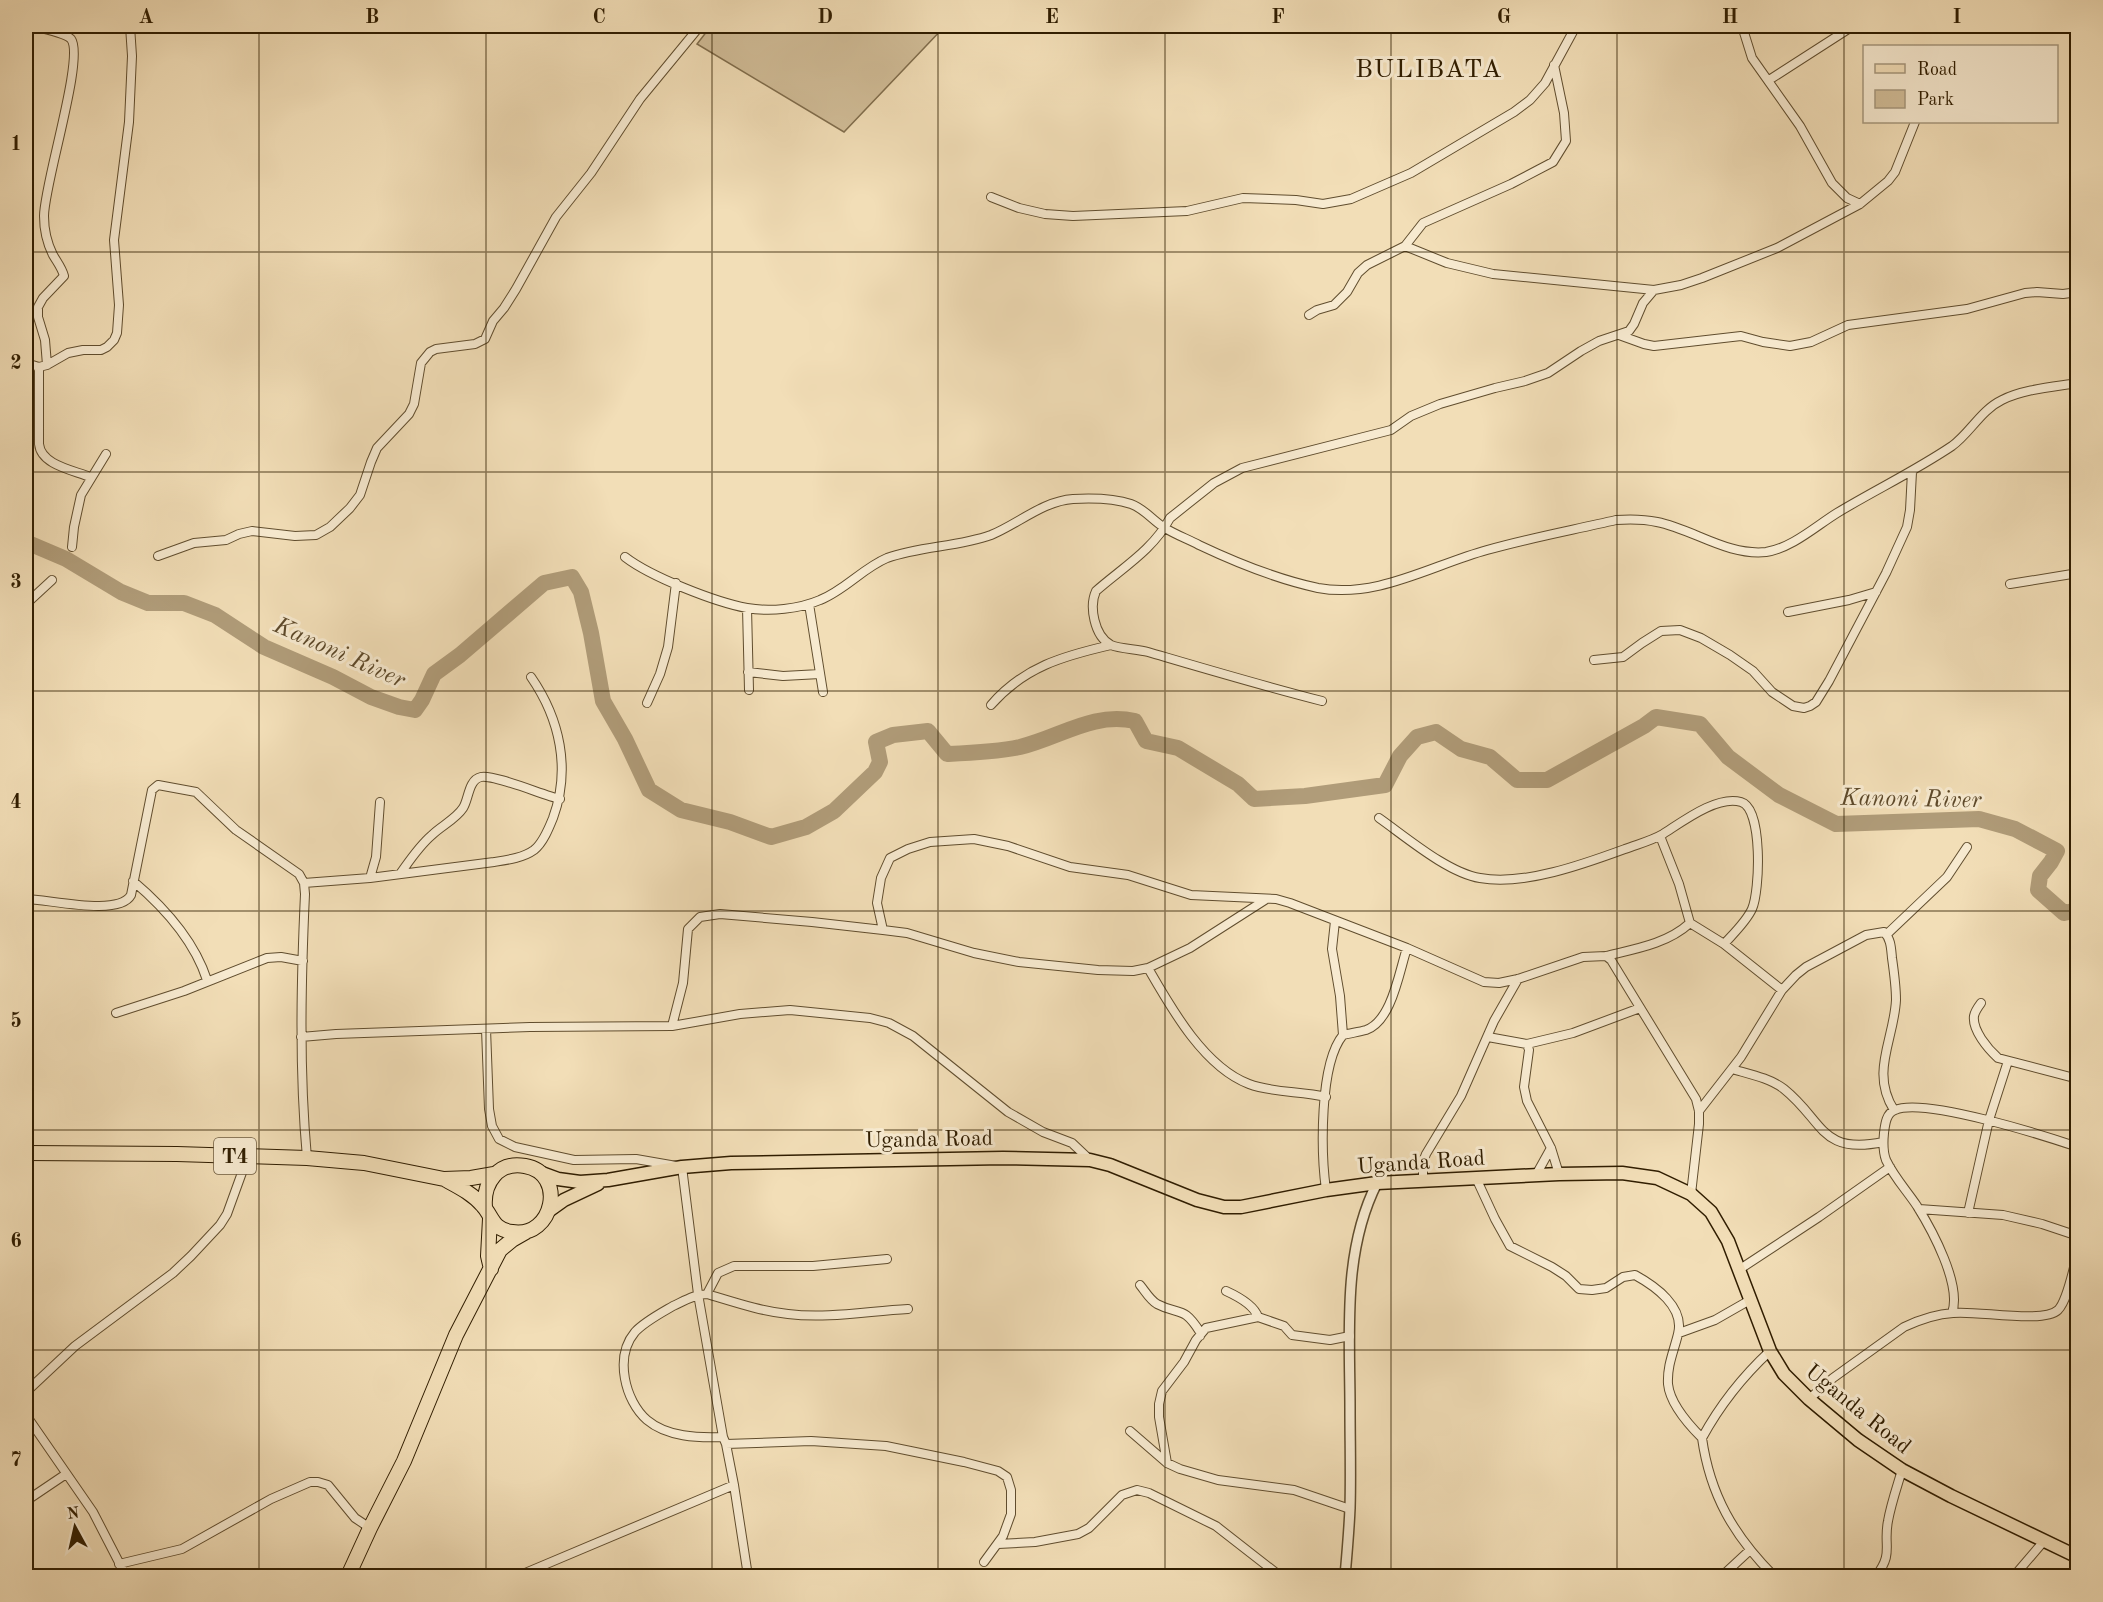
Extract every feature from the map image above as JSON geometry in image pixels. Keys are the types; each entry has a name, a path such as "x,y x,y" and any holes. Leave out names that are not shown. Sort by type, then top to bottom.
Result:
{"highway":[{"name":"T4","path":"26,1153 307,1158 364,1163 444,1179 494,1174 504,1167 516,1165 528,1166 538,1171"},
{"path":"348,1576 404,1461 456,1335 500,1250 545,1220 550,1210 552,1199 550,1189 546,1179 538,1171"},
{"path":"491,1269 484,1195 487,1184 494,1174"},
{"name":"T4","path":"444,1179 468,1193 500,1228 512,1232 526,1232"}],"main road":[{"name":"Uganda Road","path":"538,1171 569,1182 608,1180 682,1167 731,1162 1003,1158 1090,1160 1131,1172 1197,1200 1224,1207 1260,1204 1326,1190 1377,1184 1559,1174 1645,1175 1668,1181 1691,1194 1711,1212 1728,1241 1740,1269 1770,1351 1784,1374 1809,1399 1858,1440 1902,1470 2078,1557"},
{"name":"Uganda Road","path":"550,1210 581,1191 608,1180"}],"street":[{"path":"32,26 64,35 73,44 73,70 45,202 46,238 64,276 43,298 38,307 38,317 45,340 39,444 41,453 52,462 90,477"},
{"path":"26,363 43,366 68,353 101,350 114,340 117,333 119,305 114,240 129,122 132,56 130,26"},
{"path":"158,556 194,543 226,540 245,532 295,537 316,535 342,517 360,495 377,448 409,414 414,404 421,363 436,349 475,344 485,339 493,321 510,298 556,217 591,173 640,99 700,26"},
{"path":"991,197 1019,208 1045,214 1073,216 1187,211 1243,198 1296,200 1323,204 1351,199 1411,173 1514,112 1545,83 1576,26"},
{"path":"1742,26 1752,57 1800,126 1832,183 1847,198 1860,204"},
{"path":"1769,80 1853,26"},
{"path":"1309,315 1334,305 1341,299 1358,273 1382,257 1405,246 1423,223 1511,184 1553,162 1566,141 1564,113 1554,65"},
{"path":"1405,246 1447,263 1493,274 1654,290 1681,285 1777,248 1860,204 1888,181 1895,172 1915,123"},
{"path":"1111,645 1099,631 1095,622 1092,599 1096,591 1140,556 1170,518 1208,488 1242,468 1390,430 1411,416 1440,404 1548,373 1599,341 1629,331 1643,303 1654,290"},
{"path":"1619,335 1654,346 1741,336 1771,344 1790,346 1811,342 1848,325 1967,309 2025,293 2078,292"},
{"path":"625,557 640,568 747,608 768,609 809,604 823,599 888,558 990,535 1049,506 1070,500 1114,500 1131,504 1164,528 1254,570 1320,588 1344,590 1395,581 1484,551 1616,520 1638,519 1659,522 1748,552 1768,552 1787,544 1954,444 1991,406 2004,399 2078,383"},
{"path":"72,547 81,495 106,454"},
{"path":"1594,660 1623,657 1661,631 1680,630 1701,638 1754,671 1772,692 1793,706 1804,708 1816,702 1876,592 1907,527 1911,510 1912,471"},
{"path":"2010,584 2078,573"},
{"path":"26,604 52,580"},
{"path":"647,703 660,674 668,646 676,583"},
{"path":"1788,612 1849,600 1876,592"},
{"path":"809,604 823,692"},
{"path":"747,608 749,690"},
{"path":"991,705 1017,680 1038,667 1069,655 1111,645 1146,651 1247,682 1322,701"},
{"path":"748,672 783,676 820,674"},
{"path":"304,883 370,878 494,862 526,854 535,849 544,837 560,799 562,755 559,734 545,699 531,677"},
{"path":"400,874 429,837 463,809 472,784 480,777 501,780 560,799"},
{"path":"26,899 98,906 119,904 129,899 152,790 158,785 196,792 236,830 299,874 304,883 301,1037 303,1115 307,1158"},
{"path":"370,878 376,857 380,802"},
{"path":"1379,818 1435,858 1461,872 1479,878 1502,879 1584,865 1660,836 1692,815 1719,804 1741,802 1748,805 1751,810 1759,863 1756,896 1752,910 1724,944"},
{"path":"1660,836 1679,884 1690,923 1724,944 1782,990"},
{"path":"883,930 878,903 881,878 890,858 930,842 974,839 1008,846 1070,867 1128,875 1191,895 1276,899 1303,907 1407,948 1484,982 1499,983 1518,979 1583,957 1606,956 1658,942 1682,930 1690,923"},
{"path":"1887,934 1947,877 1967,847"},
{"path":"133,881 181,929 202,965 207,980"},
{"path":"672,1026 683,983 688,929 700,917 720,914 883,930 907,933 974,953 1019,962 1133,971 1148,968 1190,948 1267,899"},
{"path":"1326,1190 1323,1146 1326,1098 1334,1050 1343,1035 1340,996 1332,949 1335,921"},
{"path":"1699,1111 1732,1069 1782,990 1796,975 1812,963 1878,931 1887,934 1890,940 1896,1001 1883,1082 1886,1098 1894,1110"},
{"path":"1343,1035 1367,1030 1384,1014 1390,1003 1407,948"},
{"path":"1606,956 1611,960 1696,1099 1699,1111 1691,1194"},
{"path":"116,1013 267,958 281,957 303,961"},
{"path":"1148,968 1192,1036 1213,1060 1232,1075 1248,1084 1267,1089 1326,1098"},
{"path":"1423,1181 1423,1162 1426,1154 1461,1096 1502,1006 1518,979"},
{"path":"1981,1003 1974,1015 1977,1030 1990,1051 1998,1058 2077,1077"},
{"path":"1488,1037 1527,1044 1573,1033 1640,1008"},
{"path":"301,1037 549,1026 672,1026 740,1014 790,1010 870,1018 889,1023 913,1036 1008,1112 1043,1132 1072,1143 1090,1160"},
{"path":"486,1029 489,1109 492,1126 499,1139 515,1147 574,1160 636,1159 682,1167 724,1441 734,1485 748,1576"},
{"path":"1527,1044 1529,1050 1524,1087 1527,1101 1551,1148 1559,1174"},
{"path":"1968,1213 1989,1120 2008,1060"},
{"path":"1732,1069 1777,1084 1823,1131 1842,1143 1853,1146 1883,1142"},
{"path":"1952,1313 1955,1298 1935,1241 1919,1209 1885,1157 1883,1142 1889,1114 1905,1107 1989,1120 2078,1147"},
{"path":"1536,1175 1551,1148"},
{"path":"26,1392 75,1346 173,1273 191,1256 220,1225 227,1214 249,1156"},
{"path":"1740,1269 1890,1167"},
{"path":"1476,1178 1510,1246 1552,1267 1579,1288 1592,1290 1606,1288 1623,1277 1635,1275 1657,1290 1669,1302 1678,1317 1679,1333 1668,1371 1670,1392 1684,1417 1702,1438 1707,1467 1716,1493 1731,1523 1749,1551 1774,1576"},
{"path":"1345,1576 1350,1509 1349,1309 1360,1224 1366,1204 1377,1184"},
{"path":"1919,1209 2003,1215 2042,1224 2078,1236"},
{"path":"1809,1399 1833,1378 1904,1327 1915,1322 1952,1313 1969,1312 2034,1316 2052,1314 2064,1301 2078,1253"},
{"path":"887,1259 813,1266 734,1266 718,1273 703,1294 664,1311 636,1331 627,1346 625,1369 627,1392 648,1421 680,1435 724,1441 811,1441 886,1446 998,1471 1007,1477 1011,1490 1011,1514 998,1544 984,1562"},
{"path":"1140,1285 1156,1303 1184,1312 1200,1335"},
{"path":"1226,1291 1250,1306 1258,1313 1258,1317"},
{"path":"703,1294 790,1315 908,1309"},
{"path":"1679,1333 1715,1320 1750,1300"},
{"path":"1167,1463 1159,1404 1162,1391 1206,1328 1258,1317 1284,1326 1293,1335 1330,1340 1350,1336"},
{"path":"1702,1438 1725,1400 1770,1351"},
{"path":"26,1415 93,1512 126,1576"},
{"path":"1130,1431 1167,1463 1180,1469 1218,1480 1294,1490 1350,1509"},
{"path":"1876,1576 1886,1560 1886,1530 1902,1470"},
{"path":"26,1501 66,1474"},
{"path":"119,1564 182,1549 271,1500 310,1482 328,1485 356,1518 370,1528"},
{"path":"518,1576 734,1485"},
{"path":"998,1544 1035,1542 1078,1534 1089,1528 1122,1495 1137,1490 1161,1498 1216,1526 1280,1576"},
{"path":"2014,1576 2044,1541"},
{"path":"1722,1576 1749,1551"}],"green space":[{"path":"711,26 945,26 844,132 697,44"}],"waterway":[{"name":"Kanoni River","path":"26,542 66,559 121,592 148,603 184,603 215,615 264,647 333,677 371,697 415,710 434,674 460,655 544,583 572,577 581,592 603,701 625,739 649,790 681,810 730,822 771,837 806,827 834,811 875,772 880,762 876,742 893,735 928,731 947,754 975,753 1020,747 1077,727 1105,720 1135,721 1146,741 1178,748 1238,784 1254,799 1305,796 1385,785 1400,756 1417,737 1436,732 1461,749 1490,757 1517,780 1547,780 1656,717 1700,724 1728,757 1779,795 1836,824 1979,819 2015,829 2057,851 2040,876 2038,890 2064,913 2078,910"}],"district":[{"name":"BULIBATA","path":"1429,68"}]}
